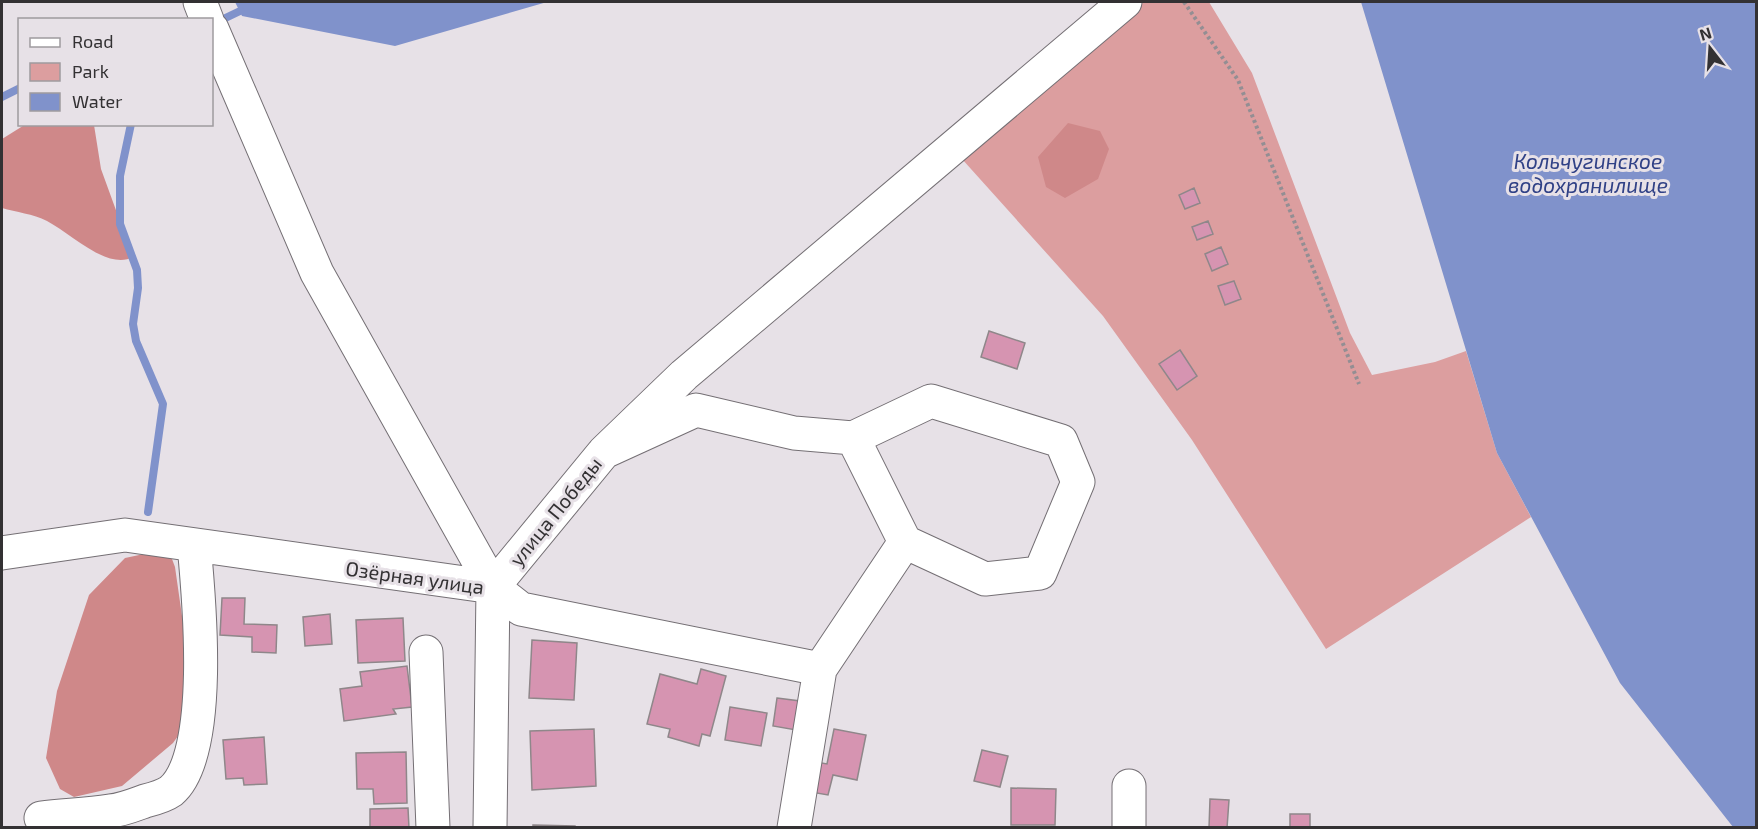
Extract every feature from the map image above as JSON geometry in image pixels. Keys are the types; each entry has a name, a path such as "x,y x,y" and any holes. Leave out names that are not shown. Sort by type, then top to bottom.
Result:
{"street":[{"path":"200,2 206,18"},
{"path":"604,452 684,375 1125,2"},
{"path":"213,31 317,273 493,587 490,828"},
{"path":"931,401 1061,441 1078,482 1040,573 985,579 905,542 854,438 931,401"},
{"name":"улица Победы","path":"493,587 604,452 696,410 794,433 854,438"},
{"name":"Озёрная улица","path":"2,553 125,535 194,544 493,587 521,609 820,669"},
{"path":"794,828 820,669 905,542"},
{"path":"135,828 171,791 195,744 200,675 199,595 194,544"},
{"path":"426,652 433,828"},
{"path":"1129,786 1129,828"},
{"path":"41,818 112,811 171,791"}],"path":[{"path":"1184,2 1238,80 1359,384"}],"green space":[{"path":"1144,2 1209,2 1252,73 1350,333 1372,375 1435,362 1466,351 1497,453 1531,517 1326,649 1192,440 1103,316 962,159"}],"shaded area":[{"path":"1068,123 1100,131 1109,149 1098,179 1065,198 1046,187 1038,157"},
{"path":"23,126 94,126 101,169 133,257 123,260 101,255 47,221 2,208 2,139"},
{"path":"169,551 175,567 189,665 183,729 173,743 122,786 74,797 60,789 46,758 57,691 89,595 125,558"}],"water":[{"path":"235,2 547,2 395,46 242,16"},
{"name":"Кольчугинское водохранилище","path":"1361,2 1756,2 1756,827 1733,827 1620,683 1497,453"}],"building":[{"path":"1194,188 1200,203 1185,209 1179,195"},
{"path":"1208,221 1213,234 1197,240 1192,227"},
{"path":"1221,247 1228,264 1212,271 1205,254"},
{"path":"1234,281 1241,299 1225,305 1218,286"},
{"path":"989,331 1025,343 1017,369 981,357"},
{"path":"1180,350 1197,376 1177,390 1159,364"},
{"path":"222,598 245,598 244,624 277,625 276,653 252,652 252,637 220,635"},
{"path":"330,614 332,644 305,646 303,617"},
{"path":"403,618 405,661 358,663 356,620"},
{"path":"532,640 577,643 574,700 529,698"},
{"path":"407,666 412,707 393,709 396,714 344,721 340,689 362,686 360,672"},
{"path":"701,669 726,676 710,736 702,734 699,746 668,737 670,729 647,724 660,674 697,684"},
{"path":"777,698 800,701 796,730 773,726"},
{"path":"730,707 767,713 761,746 725,740"},
{"path":"594,729 596,786 532,790 530,731"},
{"path":"834,729 866,735 857,780 833,775 828,795 805,791 811,761 827,764"},
{"path":"264,737 267,784 244,785 243,778 226,779 223,740"},
{"path":"982,750 1008,756 1000,787 974,781"},
{"path":"406,752 407,803 374,804 373,789 357,789 356,753"},
{"path":"1011,788 1056,789 1055,825 1011,825"},
{"path":"1210,799 1229,800 1227,828 1209,828"},
{"path":"408,808 409,828 370,828 370,809"},
{"path":"1290,814 1310,814 1310,828 1290,828"},
{"path":"533,825 575,826 575,828 533,828"}],"waterway":[{"path":"215,23 240,11"},
{"path":"2,97 18,89"},
{"path":"131,126 120,176 120,224 137,270 138,288 133,324 136,341 163,404 148,512"}]}
